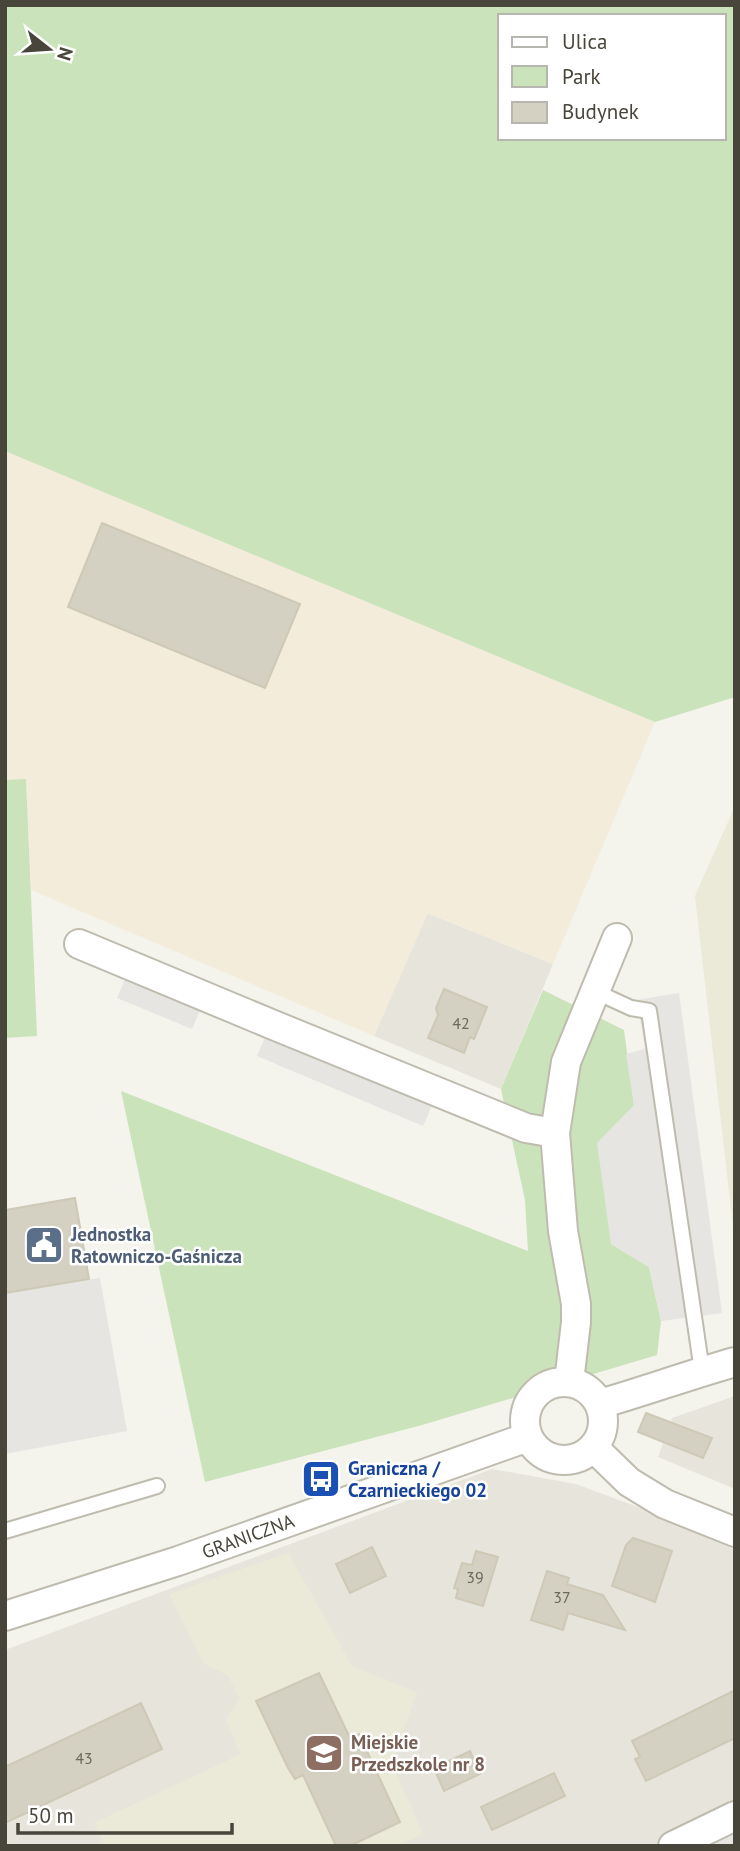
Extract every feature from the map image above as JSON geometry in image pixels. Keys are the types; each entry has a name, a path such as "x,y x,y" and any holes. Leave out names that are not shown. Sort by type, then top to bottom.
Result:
{"street":[{"path":"569,1382 576,1304 563,1231 555,1133 566,1062 617,939"},
{"path":"79,944 526,1128 555,1133"},
{"path":"600,1404 735,1362"},
{"path":"569,1382 591,1393 600,1404 602,1429 598,1441 579,1458 566,1461 552,1459 541,1453 528,1437 525,1418 528,1406 535,1395 545,1387 569,1382"},
{"name":"GRANICZNA","path":"5,1616 178,1561 528,1437"},
{"path":"593,1447 629,1482 665,1504 735,1532"},
{"path":"673,1846 735,1816"}],"lane":[{"path":"594,991 631,1008 649,1011 702,1371"},
{"path":"5,1531 157,1486"}],"shaded area":[{"path":"5,451 655,722 553,964 428,913 374,1036 31,890 26,780 5,780"},
{"path":"735,806 735,1244 695,896"},
{"path":"427,913 553,964 501,1089 374,1036"},
{"path":"131,965 206,996 192,1029 117,998"},
{"path":"679,993 722,1313 661,1321 649,1267 611,1244 597,1143 634,1105 626,1054 645,1049 637,1000"},
{"path":"271,1024 438,1092 423,1126 257,1056"},
{"path":"100,1278 127,1431 5,1454 5,1293"},
{"path":"735,1396 735,1489 658,1457 672,1418"},
{"path":"492,1469 576,1484 662,1516 735,1550 735,1846 5,1846 5,1650"},
{"path":"288,1553 352,1666 417,1692 392,1764 423,1834 396,1846 315,1846 314,1843 308,1846 105,1846 94,1823 241,1754 226,1720 240,1698 227,1675 203,1663 169,1594"},
{"path":"735,1817 735,1846 676,1846"}],"green space":[{"path":"5,5 735,5 735,697 655,722 5,451"},
{"path":"26,779 37,1036 5,1038 5,780"},
{"path":"543,990 624,1030 634,1105 611,1244 649,1267 661,1321 657,1355 422,1425 205,1482 121,1091 528,1251 525,1200 501,1089"}],"building":[{"path":"102,523 300,604 265,688 68,607"},
{"path":"444,989 487,1007 474,1039 470,1037 464,1053 428,1038 438,1015 436,1008"},
{"name":"Jednostka Ratowniczo-Gaśnicza","path":"75,1198 89,1279 5,1293 5,1210"},
{"path":"646,1413 712,1438 703,1458 638,1432"},
{"path":"633,1538 672,1551 655,1602 612,1586 626,1545"},
{"path":"372,1547 386,1576 350,1593 336,1564"},
{"path":"476,1551 498,1557 483,1606 456,1598 458,1589 454,1588 462,1563 472,1565"},
{"path":"547,1571 569,1578 567,1584 603,1595 625,1630 568,1613 563,1630 531,1620"},
{"name":"Miejskie Przedszkole nr 8","path":"319,1673 350,1738 359,1734 400,1822 350,1846 336,1846 303,1775 295,1779 288,1768 256,1701"},
{"path":"735,1690 735,1738 646,1781 635,1759 640,1757 632,1741"},
{"path":"141,1703 162,1749 5,1823 5,1767"},
{"path":"470,1751 480,1774 444,1791 434,1768"},
{"path":"554,1773 565,1796 492,1830 481,1807"}],"place":[{"name":"Jednostka Ratowniczo-Gaśnicza","path":"44,1245"},
{"name":"Graniczna / Czarnieckiego 02","path":"321,1479"},
{"name":"Miejskie Przedszkole nr 8","path":"324,1753"}]}
